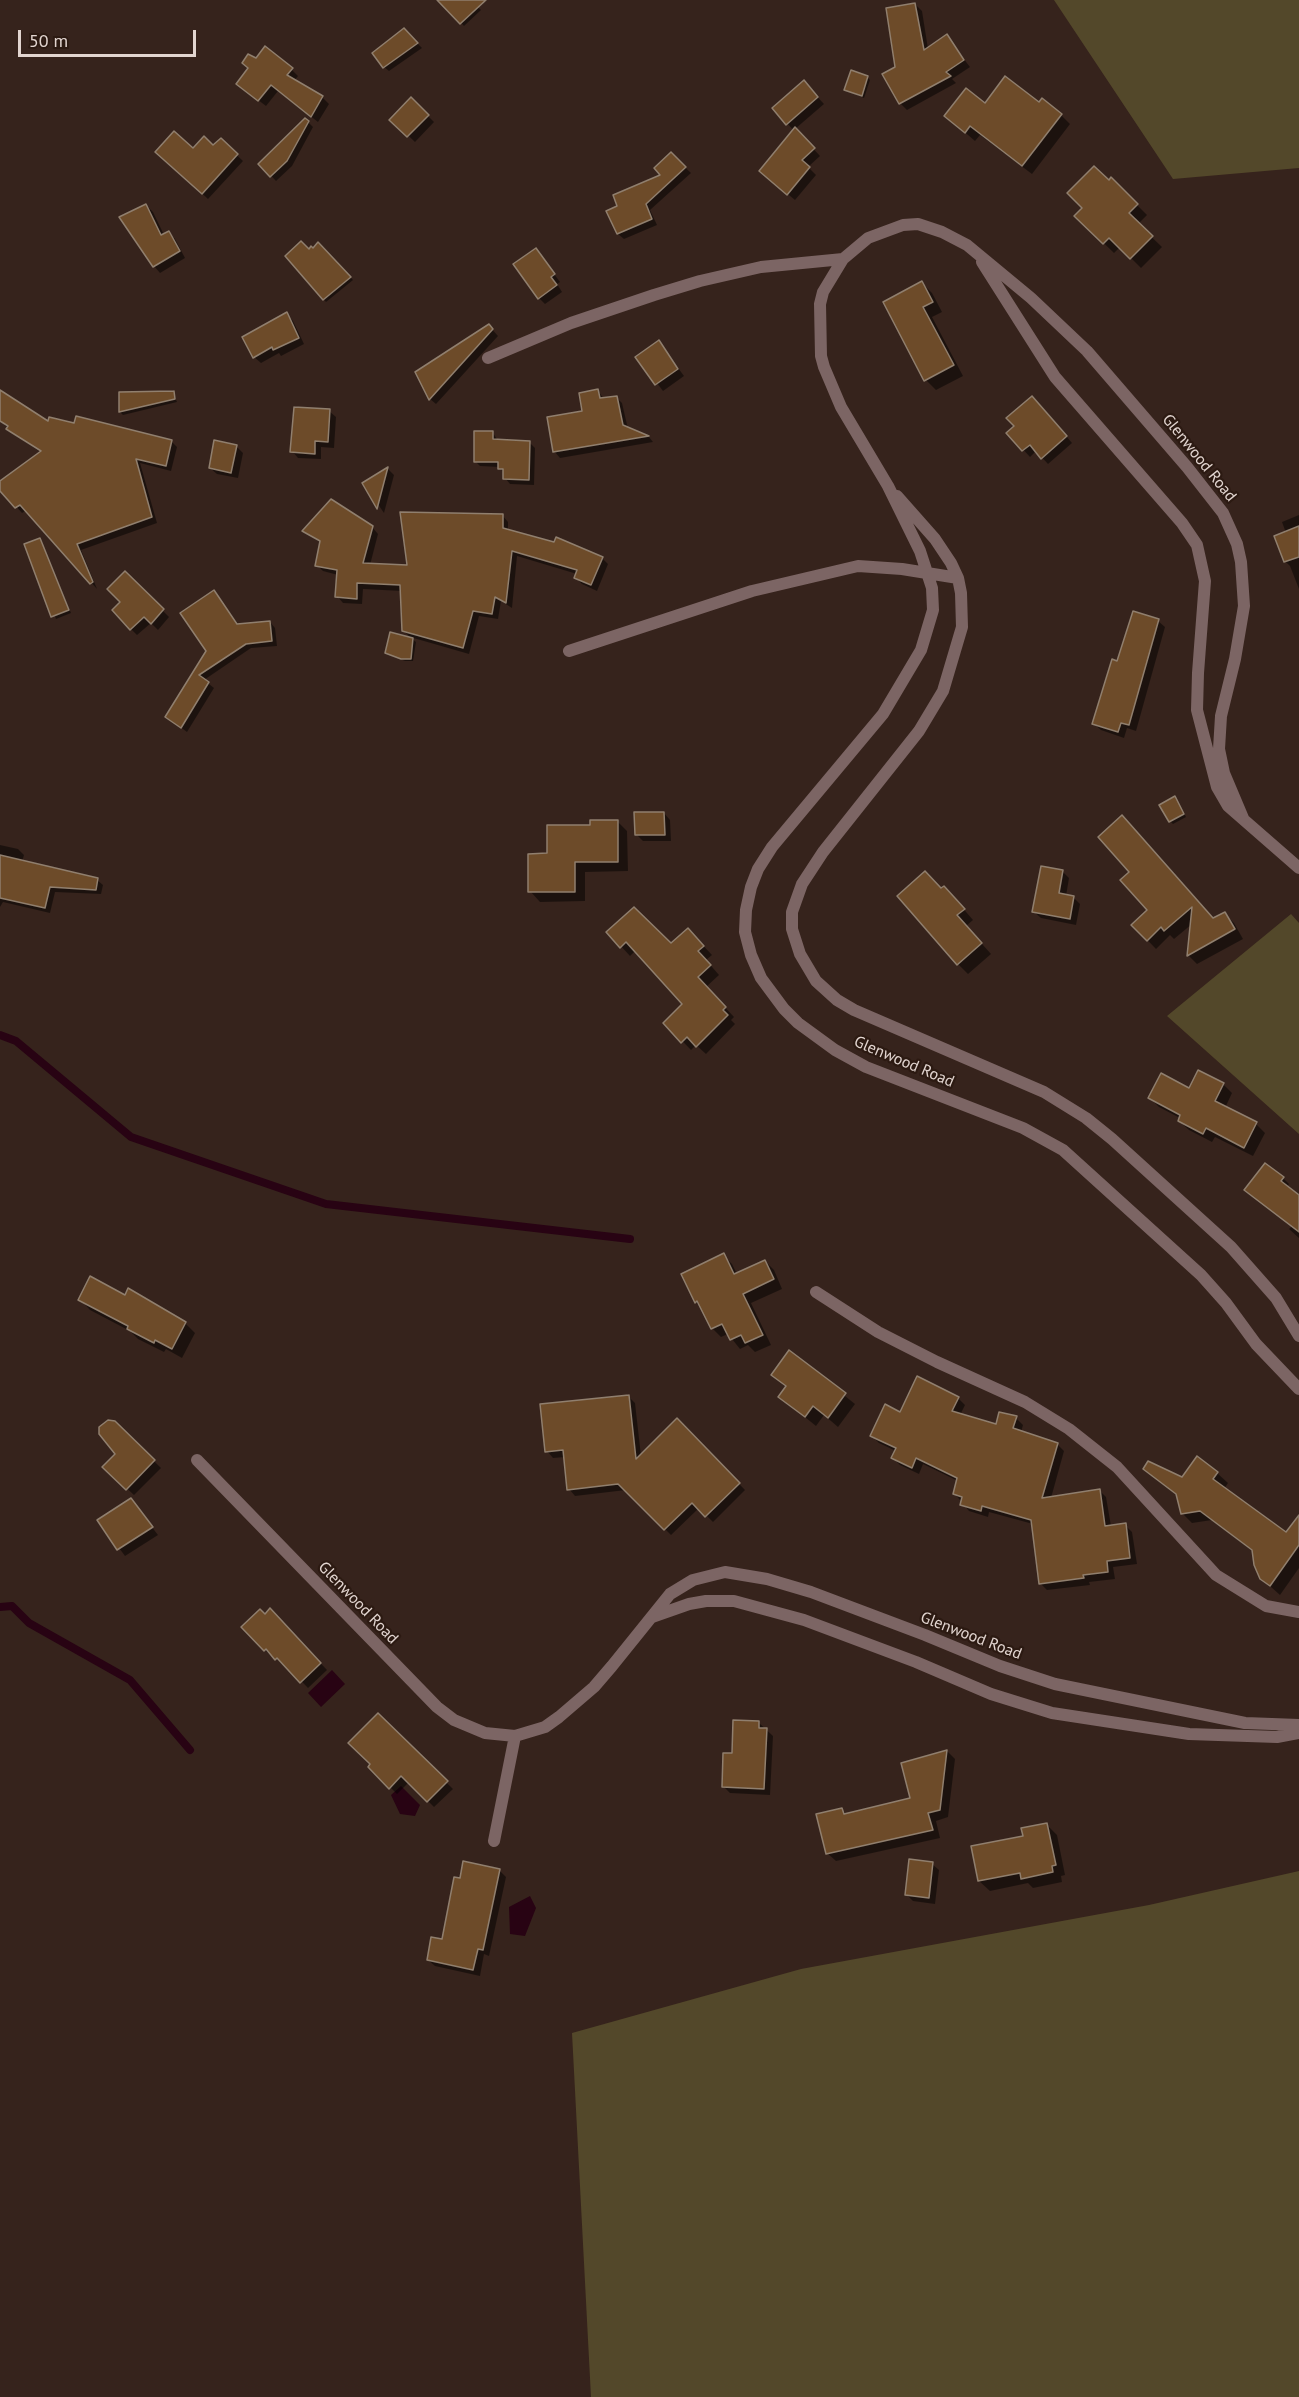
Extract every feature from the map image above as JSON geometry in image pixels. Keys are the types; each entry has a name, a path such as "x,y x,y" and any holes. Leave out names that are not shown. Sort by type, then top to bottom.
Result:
{"street":[{"name":"Glenwood Road","path":"1242,818 1224,774 1219,749 1221,716 1235,659 1244,606 1241,562 1232,528 1223,513 1187,467 1087,351 1031,298 967,245 942,231 918,224 909,224 868,238 843,259 823,292 820,304 821,356 841,407 888,486 928,573 932,588 933,610 921,650 883,714 772,847 758,869 746,910 745,932 751,955 761,978 784,1009 798,1023 835,1050 866,1067 1023,1128 1064,1150 1201,1275 1226,1303 1256,1344 1299,1389"},
{"name":"Glenwood Road","path":"977,253 1055,377 1182,523 1197,545 1205,581 1197,684 1200,725 1221,796 1228,806 1299,868"},
{"path":"488,358 571,323 700,281 762,267 843,259"},
{"name":"Glenwood Road","path":"888,486 935,539 951,563 958,578 963,608 962,627 943,691 919,731 810,869 796,896 792,912 792,929 800,954 816,981 837,1000 854,1010 1044,1092 1086,1118 1231,1247 1276,1298 1299,1336"},
{"path":"569,651 752,591 858,566 902,568 958,578"},
{"path":"816,1292 878,1332 936,1362 1025,1402 1069,1429 1117,1467 1216,1575 1266,1606 1299,1612"},
{"name":"Glenwood Road","path":"197,1460 436,1707 467,1727 485,1733 515,1736 544,1726 574,1705 612,1666 670,1593 693,1580 725,1572 742,1574 811,1592 1000,1666 1055,1684 1245,1723 1299,1725"},
{"path":"651,1617 689,1604 706,1601 734,1601 804,1620 916,1662 992,1694 1052,1713 1189,1734 1277,1737 1299,1733"},
{"path":"494,1841 515,1736"}],"shaded area":[{"path":"1054,0 1299,0 1299,168 1173,179"},
{"path":"1291,914 1299,923 1299,1134 1167,1016"},
{"path":"332,1670 345,1684 321,1707 308,1693"},
{"path":"401,1786 420,1805 415,1816 400,1814 391,1795"},
{"path":"1299,1871 1299,2397 591,2397 572,2033 801,1969 1149,1905"},
{"path":"530,1896 536,1908 525,1936 510,1934 509,1907"}],"building":[{"path":"437,0 486,0 460,24"},
{"path":"915,3 924,50 947,34 964,60 946,72 951,76 899,104 882,74 895,67 886,8"},
{"path":"404,28 418,43 383,68 372,53"},
{"path":"265,46 293,68 287,75 323,96 311,117 271,85 258,101 236,84 248,68 242,63 248,54 256,58"},
{"path":"851,70 868,76 862,96 844,90"},
{"path":"1005,76 1039,102 1042,98 1062,114 1022,166 970,126 965,133 944,116 966,88 985,103"},
{"path":"804,80 818,97 786,125 772,108"},
{"path":"411,97 429,115 407,137 389,120"},
{"path":"305,118 309,121 287,161 270,177 258,164"},
{"path":"795,127 815,148 802,160 810,167 787,195 759,171"},
{"path":"174,131 193,148 204,136 213,145 221,138 238,154 202,194 155,152"},
{"path":"671,152 686,167 646,204 652,219 617,234 606,211 617,206 613,195 660,175 654,168"},
{"path":"1094,166 1109,180 1111,177 1138,204 1129,213 1153,236 1130,259 1109,238 1103,244 1074,216 1082,208 1067,193"},
{"path":"146,204 161,235 169,231 180,251 153,267 119,217"},
{"path":"301,241 309,249 318,242 351,277 323,300 285,256"},
{"path":"536,248 555,274 551,277 557,285 538,299 513,264"},
{"path":"922,281 933,302 923,307 954,365 924,381 883,302"},
{"path":"287,312 299,338 273,350 272,347 253,358 242,337"},
{"path":"489,324 493,329 429,400 415,372"},
{"path":"659,340 678,369 655,385 635,357"},
{"path":"598,389 600,398 617,396 623,425 649,436 553,452 547,417 582,411 579,393"},
{"path":"0,390 48,421 49,417 74,423 76,416 172,440 166,466 136,459 152,517 77,544 93,582 90,584 20,505 15,508 0,491 0,481 41,451 6,429 8,426 0,421"},
{"path":"174,391 175,399 119,412 119,392"},
{"path":"1032,396 1067,436 1041,459 1030,445 1022,451 1006,433 1014,426 1006,418"},
{"path":"294,407 330,409 328,442 315,441 315,454 290,452"},
{"path":"474,431 493,431 493,439 530,441 529,480 503,479 503,469 498,469 498,462 474,462"},
{"path":"214,440 237,445 231,473 209,468"},
{"path":"388,467 377,509 362,483"},
{"path":"331,499 373,526 363,563 407,565 400,512 503,514 503,528 554,542 556,537 603,557 591,585 574,578 577,570 512,551 506,603 495,597 492,614 473,611 463,648 402,631 400,585 357,583 357,599 335,597 337,570 315,566 320,541 302,531"},
{"path":"1299,526 1299,557 1284,562 1274,536"},
{"path":"40,538 69,610 51,617 24,544"},
{"path":"125,571 164,609 151,624 144,617 130,630 112,610 120,602 107,589"},
{"path":"214,590 237,624 270,621 272,641 246,644 199,675 209,682 181,728 165,717 206,651 180,613"},
{"path":"1133,611 1159,619 1129,725 1121,723 1118,732 1092,724 1112,659 1117,661"},
{"path":"390,632 413,638 411,659 401,659 385,653"},
{"path":"1175,796 1184,814 1169,822 1159,805"},
{"path":"634,812 664,812 665,835 635,835"},
{"path":"1122,815 1213,918 1225,912 1235,929 1187,956 1192,907 1164,931 1161,927 1147,941 1131,925 1147,910 1120,880 1129,872 1098,837"},
{"path":"590,820 618,820 618,862 575,862 575,892 528,892 528,854 547,853 547,825 590,825"},
{"path":"0,855 98,878 96,890 50,887 45,908 0,898"},
{"path":"1041,866 1063,870 1059,893 1074,896 1070,919 1032,912"},
{"path":"925,871 941,888 944,886 965,909 957,915 982,943 957,965 897,896"},
{"path":"634,907 671,943 688,928 704,946 698,951 711,965 698,977 726,1007 723,1010 728,1015 696,1047 687,1037 681,1043 663,1023 682,1004 626,942 620,948 606,932"},
{"path":"1198,1070 1224,1083 1215,1101 1257,1122 1244,1148 1206,1128 1203,1134 1178,1121 1180,1115 1148,1098 1161,1073 1189,1088"},
{"path":"1265,1163 1284,1177 1281,1181 1299,1195 1299,1232 1244,1190"},
{"path":"724,1253 734,1274 765,1260 774,1279 743,1294 763,1335 745,1343 741,1335 730,1340 722,1324 711,1329 681,1274"},
{"path":"90,1276 125,1295 128,1288 186,1322 172,1349 155,1340 154,1343 127,1329 128,1326 78,1300"},
{"path":"789,1350 846,1393 828,1418 813,1406 805,1417 778,1397 786,1386 771,1375"},
{"path":"917,1376 959,1397 952,1411 996,1424 999,1412 1017,1416 1013,1428 1058,1443 1042,1498 1100,1489 1105,1526 1126,1523 1130,1558 1107,1561 1108,1572 1039,1584 1031,1520 982,1506 981,1511 960,1505 962,1497 953,1494 957,1478 916,1458 912,1468 891,1458 896,1448 870,1436 885,1404 900,1412"},
{"path":"629,1395 636,1459 677,1418 740,1483 705,1517 692,1503 664,1530 618,1484 567,1490 563,1450 545,1452 540,1404"},
{"path":"108,1420 115,1421 155,1460 126,1490 102,1467 115,1454 99,1434 99,1427"},
{"path":"1197,1456 1218,1472 1213,1479 1286,1532 1299,1515 1299,1545 1270,1586 1260,1579 1254,1565 1252,1550 1200,1511 1181,1514 1176,1494 1143,1469 1148,1461 1182,1477"},
{"path":"131,1498 153,1527 117,1550 97,1520"},
{"path":"270,1608 321,1663 300,1683 277,1658 275,1660 266,1649 264,1651 241,1627 260,1609 265,1614"},
{"path":"378,1713 448,1781 427,1802 401,1776 389,1789 368,1767 370,1764 348,1743"},
{"path":"733,1720 759,1721 759,1728 767,1728 764,1789 722,1787 723,1753 732,1753"},
{"path":"947,1750 940,1810 928,1813 933,1830 826,1854 816,1814 842,1808 844,1814 910,1798 901,1763"},
{"path":"1047,1823 1056,1865 1052,1866 1053,1872 1021,1879 1020,1873 978,1881 971,1846 1023,1836 1021,1828"},
{"path":"909,1859 933,1862 929,1898 905,1895"},
{"path":"463,1861 500,1869 483,1950 478,1949 473,1970 427,1960 431,1937 442,1939 454,1877 460,1878"}],"waterway":[{"path":"0,1035 16,1041 131,1137 326,1204 630,1239"},
{"path":"0,1607 12,1606 29,1623 130,1680 190,1750"}]}
